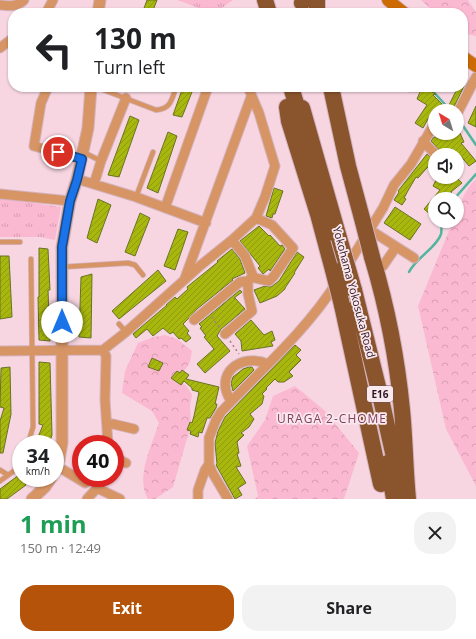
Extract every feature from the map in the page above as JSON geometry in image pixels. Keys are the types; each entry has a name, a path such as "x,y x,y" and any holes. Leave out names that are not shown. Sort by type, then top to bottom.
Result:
{"highway":[{"name":"Yokohama Yokosuka Road","path":"293,92 337,239"},
{"name":"Yokohama Yokosuka Road","path":"297,92 337,239 348,296 382,436 394,499"},
{"path":"332,92 348,166 378,261 397,366 402,411 408,499"},
{"path":"287,107 289,121 318,214 333,270 348,296 385,499"},
{"name":"Yokohama Yokosuka Road","path":"348,296 392,446 402,499"}],"main road":[{"path":"388,0 398,8"}],"street":[{"path":"0,5 8,6 19,4 24,0"},
{"path":"0,48 8,42"},
{"path":"462,104 476,77"},
{"path":"46,92 42,102 34,146 82,155"},
{"path":"62,435 62,247 70,201 77,180 88,128 91,92"},
{"path":"165,208 206,92"},
{"path":"0,351 103,350 126,332 256,218 265,197 274,166 259,114 250,92"},
{"path":"183,281 252,97"},
{"path":"94,184 126,98"},
{"path":"228,499 209,464 209,438 221,412 311,319 325,302 366,226 383,208 394,185 411,164 428,134"},
{"path":"423,141 430,148"},
{"path":"77,180 94,184 206,222"},
{"path":"0,194 70,201"},
{"path":"194,320 240,282 255,278 269,281 293,248 272,225 256,218"},
{"path":"366,226 414,258"},
{"path":"225,334 252,311 248,294 250,279 245,256 232,240"},
{"path":"378,261 396,247"},
{"path":"103,350 106,356 105,400 108,435"},
{"path":"231,401 225,385 227,375 232,368 243,361 252,360 260,360 268,364"},
{"path":"107,425 114,424 134,429"},
{"path":"198,499 205,470 209,464"},
{"path":"32,499 45,487"},
{"path":"87,499 97,488 120,499"}],"lane":[{"path":"110,92 156,110 162,109 170,103 174,92"},
{"path":"136,198 153,152"},
{"path":"82,155 102,161"},
{"path":"0,242 20,242"},
{"path":"30,435 32,427 31,259"},
{"path":"62,267 128,263 135,265 143,275"},
{"path":"119,324 126,332"},
{"path":"0,470 8,475"},
{"path":"0,481 12,472"}],"green space":[{"path":"177,0 233,0 222,8 199,8"},
{"path":"421,0 468,0 476,12 476,36 468,34 468,8 430,8"},
{"path":"476,179 476,486 446,429 418,306 450,228 464,228 464,195"},
{"path":"0,198 61,207 55,240 40,237 0,237"},
{"path":"165,335 177,339 192,351 190,362 183,373 181,381 192,395 190,406 191,425 173,487 155,499 148,499 144,491 144,472 149,451 159,423 152,411 122,393 125,371 138,343 154,337"},
{"path":"295,386 324,410 359,453 344,499 255,499 258,496 247,446 265,420 273,396"}],"building":[{"path":"147,0 157,0 154,8 144,8"},
{"path":"181,92 192,92 182,117 173,115"},
{"path":"420,92 432,92 436,94 433,95 442,104 428,104 428,119 423,128 415,123 427,105 417,99"},
{"path":"456,92 461,92 455,104 450,104"},
{"path":"476,106 476,127 468,123"},
{"path":"130,116 139,120 119,177 108,175"},
{"path":"168,132 177,136 158,193 147,188"},
{"path":"463,140 464,142 461,143 476,161 469,166 464,160 464,148 437,148 431,141"},
{"path":"427,154 428,167 418,178 416,177 404,198 406,199 402,205 394,200 399,192 398,191"},
{"path":"434,184 461,184 451,192 438,192 440,190 433,186"},
{"path":"274,188 283,191 275,214 273,214 272,218 266,216"},
{"path":"98,199 111,205 97,243 87,238"},
{"path":"428,204 428,212 424,209"},
{"path":"395,207 421,224 410,240 384,223"},
{"path":"140,213 150,218 135,256 125,252"},
{"path":"259,226 285,249 270,271 269,269 263,274 258,268 260,266 240,241"},
{"path":"178,229 188,232 175,270 164,266"},
{"path":"39,248 48,249 50,341 39,340"},
{"path":"232,249 240,259 245,273 232,279 233,280 197,309 183,324 189,331 187,333 191,338 186,342 181,338 179,339 173,332 170,334 163,328 153,336 147,329 136,338 133,334 175,297 177,299 188,289 187,287"},
{"path":"297,252 304,257 285,289 277,296 260,303 254,290 265,286 271,287 279,281"},
{"path":"0,256 9,256 12,317 0,319"},
{"path":"158,270 166,281 119,319 112,311"},
{"path":"92,274 91,338 79,337 81,277"},
{"path":"240,290 242,292 234,298 245,309 221,329 217,336 230,351 205,373 197,364 214,349 204,337 206,336 199,324"},
{"path":"251,320 264,335 272,331 275,340 271,342 273,346 242,351 241,341 235,334"},
{"path":"295,345 301,350 296,355 301,360 289,372 293,376 284,382 278,382 275,379 266,388 267,389 262,394 264,396 262,404 250,414 254,419 249,427 241,433 244,435 237,442 239,453 237,454 241,466 236,467 246,483 238,488 242,495 235,499 216,465 215,443 218,431 225,417"},
{"path":"152,358 163,363 159,371 148,367"},
{"path":"39,362 50,363 52,435 39,435 43,425 39,424"},
{"path":"10,367 11,414 3,453 0,453 0,421 4,408 0,407 1,368"},
{"path":"252,367 254,370 233,391 231,383 233,377 243,369"},
{"path":"182,370 189,375 186,379 219,387 215,404 217,404 216,408 210,418 207,418 202,433 199,432 198,437 190,434 191,431 187,430 190,422 192,423 199,392 192,390 192,388 184,381 181,385 171,378 177,371 180,373"},
{"path":"12,480 12,487 23,487 7,499 0,499 0,489"}],"waterway":[{"path":"434,92 445,104"},
{"path":"464,127 476,145"},
{"path":"460,192 476,174"},
{"path":"409,272 416,262 439,239 441,228"}],"district":[{"name":"URAGA 2-CHOME","path":"332,419"}],"route":[{"path":"58,152 82,159 70,201 62,247 62,322"}]}
